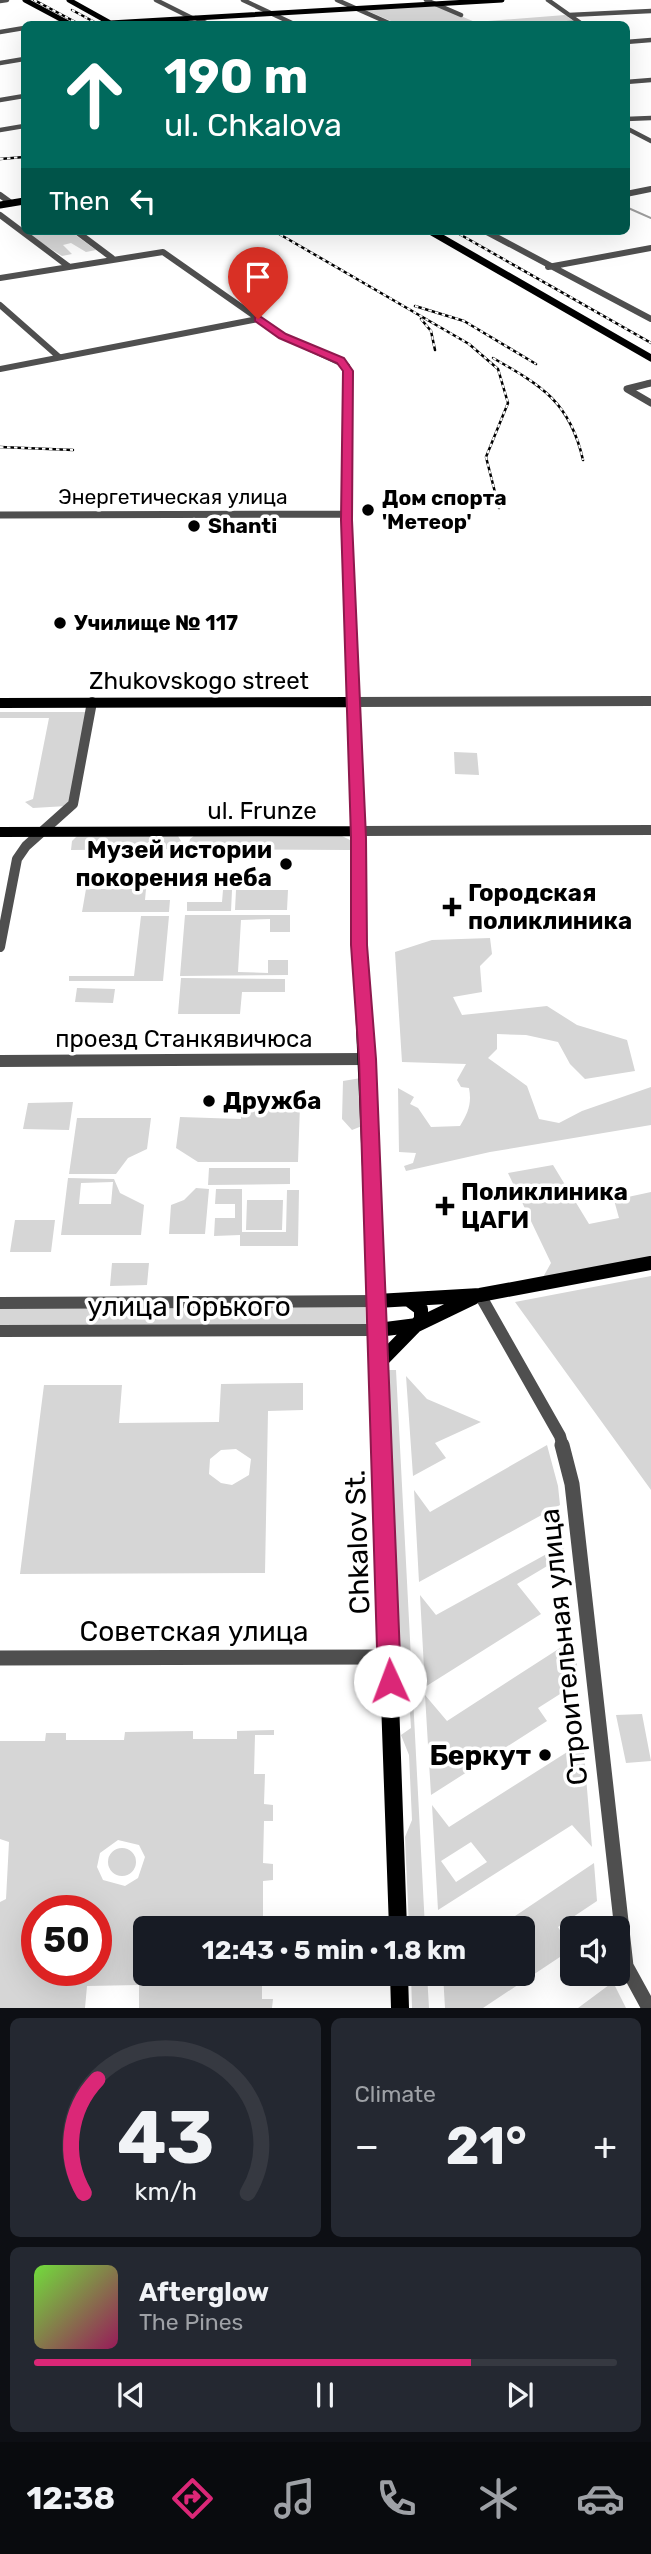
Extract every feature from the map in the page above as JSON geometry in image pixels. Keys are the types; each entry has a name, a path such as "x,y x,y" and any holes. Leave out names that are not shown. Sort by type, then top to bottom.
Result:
{"main road":[{"path":"25,0 64,21"},
{"path":"69,0 106,21"},
{"path":"160,21 502,0"},
{"path":"0,205 21,201"},
{"path":"437,235 651,358"},
{"path":"352,702 360,963 368,1059 377,1301 480,1295 651,1263"},
{"name":"Zhukovskogo street","path":"0,703 352,702"},
{"name":"ul. Frunze","path":"0,832 358,831"},
{"path":"378,1330 417,1325 480,1295"},
{"path":"379,1363 421,1320 421,1309 409,1300"},
{"name":"Chkalov St.","path":"377,1301 398,1916"},
{"path":"399,1986 400,2008"}],"street":[{"path":"0,1 7,0"},
{"path":"156,0 201,21"},
{"path":"243,0 287,21"},
{"path":"337,0 384,21"},
{"path":"426,0 461,15"},
{"path":"548,0 578,21"},
{"path":"569,15 651,12"},
{"path":"0,32 21,28"},
{"path":"630,42 651,40"},
{"path":"0,63 21,60"},
{"path":"630,82 651,80"},
{"path":"0,100 21,96"},
{"path":"630,119 651,118"},
{"path":"0,130 21,127"},
{"path":"630,131 651,141"},
{"path":"630,135 637,135"},
{"path":"630,193 651,189"},
{"path":"0,195 11,203"},
{"path":"0,215 21,231"},
{"path":"27,235 68,266"},
{"path":"81,235 112,258"},
{"path":"492,235 548,267 650,318"},
{"path":"548,267 651,248"},
{"path":"0,278 149,251 170,254 283,336 347,366 346,514 352,702"},
{"path":"0,305 59,357"},
{"path":"0,369 258,319"},
{"path":"651,383 627,389 651,403"},
{"name":"Энергетическая улица","path":"0,514 346,514"},
{"name":"Zhukovskogo street","path":"352,702 651,701"},
{"path":"0,947 17,859 41,832 73,804 92,702"},
{"name":"ul. Frunze","path":"358,831 651,830"},
{"name":"проезд Станкявичюса","path":"0,1061 368,1059"},
{"name":"Строительная улица","path":"480,1295 560,1436 572,1484 626,1966 649,2008"},
{"name":"улица Горького","path":"0,1303 377,1301"},
{"name":"улица Горького","path":"0,1331 378,1330"},
{"name":"Советская улица","path":"0,1658 389,1657"}],"shaded area":[{"path":"435,5 473,21 391,21 363,9"},
{"path":"565,15 574,21 488,21"},
{"path":"29,235 75,235 96,250 86,252 71,243 63,245 72,254 62,256"},
{"path":"0,712 87,712 71,802 67,806 33,808 25,802 33,799 49,718 0,718"},
{"path":"454,752 477,753 479,775 455,774"},
{"path":"195,835 342,836 350,840 350,850 188,849 190,839"},
{"path":"77,836 178,836 181,841 180,849 71,850 72,841"},
{"path":"86,889 146,889 145,900 170,900 169,912 82,912"},
{"path":"223,890 232,890 231,911 187,911 187,902 222,902"},
{"path":"236,890 288,890 287,910 235,910"},
{"path":"185,915 290,915 290,932 270,932 270,919 241,920 238,972 268,973 268,960 288,960 288,975 180,976"},
{"path":"141,916 169,916 163,981 69,981 69,976 134,976"},
{"path":"490,938 492,954 480,966 482,992 453,997 462,1015 547,1006 577,1025 627,1040 635,1071 585,1079 570,1064 558,1042 526,1035 497,1034 497,1049 488,1058 527,1086 539,1119 559,1123 582,1111 651,1087 651,1125 490,1152 406,1171 404,1166 413,1163 416,1153 399,1152 398,1088 414,1097 410,1104 418,1108 431,1127 460,1126 469,1108 470,1094 469,1088 461,1087 457,1080 466,1064 402,1062 395,952 432,940"},
{"path":"181,978 285,979 285,992 242,992 240,1014 178,1014"},
{"path":"77,988 115,989 113,1003 75,1002"},
{"path":"361,1078 362,1126 352,1130 342,1119 343,1081"},
{"path":"73,1102 69,1130 23,1129 28,1103"},
{"path":"242,1105 300,1105 298,1162 198,1162 176,1148 180,1117 241,1119"},
{"path":"77,1118 151,1118 147,1149 128,1158 116,1174 69,1174"},
{"path":"553,1165 589,1224 619,1218 614,1200 651,1192 651,1258 542,1279 551,1263 508,1173"},
{"path":"209,1168 290,1168 290,1184 208,1185"},
{"path":"68,1178 114,1179 120,1193 144,1205 141,1235 61,1235","holes":["113,1182 111,1204 79,1204 81,1183"]},
{"path":"196,1188 209,1189 205,1234 169,1234 171,1205 184,1200"},
{"path":"216,1189 242,1189 242,1232 286,1232 287,1190 299,1190 298,1246 240,1246 240,1235 214,1236 215,1218 235,1218 235,1204 215,1204"},
{"path":"247,1200 283,1200 282,1230 246,1230"},
{"path":"15,1220 55,1220 51,1252 10,1252"},
{"path":"112,1263 149,1263 147,1285 110,1286"},
{"path":"651,1276 651,1490 515,1302"},
{"path":"365,1305 366,1325 0,1326 0,1307"},
{"path":"386,1370 396,1370 424,1916 408,1916 405,1837 412,1820 409,1755 401,1735 411,1728 408,1681 399,1675"},
{"path":"406,1376 427,1399 481,1422 435,1443 446,1458 413,1476"},
{"path":"303,1383 303,1410 268,1411 265,1573 20,1574 44,1385 122,1385 119,1423 219,1422 221,1384","holes":["236,1449 251,1459 249,1475 232,1485 221,1483 209,1474 210,1459 221,1450"]},
{"path":"547,1445 560,1505 419,1582 414,1490 430,1512"},
{"path":"563,1545 564,1556 517,1584 541,1614 425,1687 420,1595 436,1615"},
{"path":"574,1639 579,1682 538,1708 547,1721 431,1795 425,1695 447,1721"},
{"path":"642,1714 651,1761 626,1763 616,1715"},
{"path":"274,1730 274,1735 255,1735 254,1774 265,1774 264,1804 273,1805 273,1821 264,1821 263,1863 273,1864 273,1880 263,1881 263,1916 133,1916 133,1985 112,1986 112,1895 21,1895 21,1986 87,1986 85,2008 0,2008 0,1902 6,1899 9,1842 0,1839 0,1741 45,1741 46,1733 66,1733 66,1740 124,1740 125,1732 193,1731 193,1739 237,1739 237,1731","holes":["118,1840 139,1845 145,1857 138,1878 125,1886 103,1880 97,1867 100,1853"]},
{"path":"583,1742 592,1847 572,1825 438,1910 432,1805 449,1827","holes":["471,1842 487,1862 456,1882 441,1861"]},
{"path":"122,1848 132,1852 136,1862 132,1872 122,1876 112,1872 108,1862 112,1852"},
{"path":"594,1863 597,1901 574,1916 560,1916 560,1957 535,1974 535,1916 515,1916"},
{"path":"139,1986 262,1986 262,1999 273,1999 272,2008 139,2008"},
{"path":"411,1986 428,1986 429,2008 412,2008"},
{"path":"444,1986 516,1986 483,2008 445,2008"},
{"path":"608,1986 615,1986 626,2008 578,2008"}],"waterway":[{"path":"630,209 651,218"}],"railway":[{"path":"34,0 73,21"},
{"path":"72,10 92,21"},
{"path":"0,159 21,157"},
{"path":"281,235 469,344 498,369 508,403 486,457 499,508"},
{"path":"461,235 651,343"},
{"path":"415,306 464,321 536,364"},
{"path":"421,319 431,331 435,350"},
{"path":"493,358 540,387 552,398 570,424 583,460"},
{"path":"0,447 73,450"}],"place":[{"name":"Дом спорта 'Метеор'","path":"368,510"},
{"name":"Shanti","path":"194,526"},
{"name":"Училище № 117","path":"60,623"},
{"name":"Музей истории покорения неба","path":"286,864"},
{"name":"Городская поликлиника","path":"452,907"},
{"name":"Дружба","path":"209,1101"},
{"name":"Поликлиника ЦАГИ","path":"445,1206"},
{"name":"Беркут","path":"545,1755"}],"route":[{"path":"258,319 283,336 340,360 347,366 348,371 346,520 359,838 360,983 368,1059 390,1681"}]}
